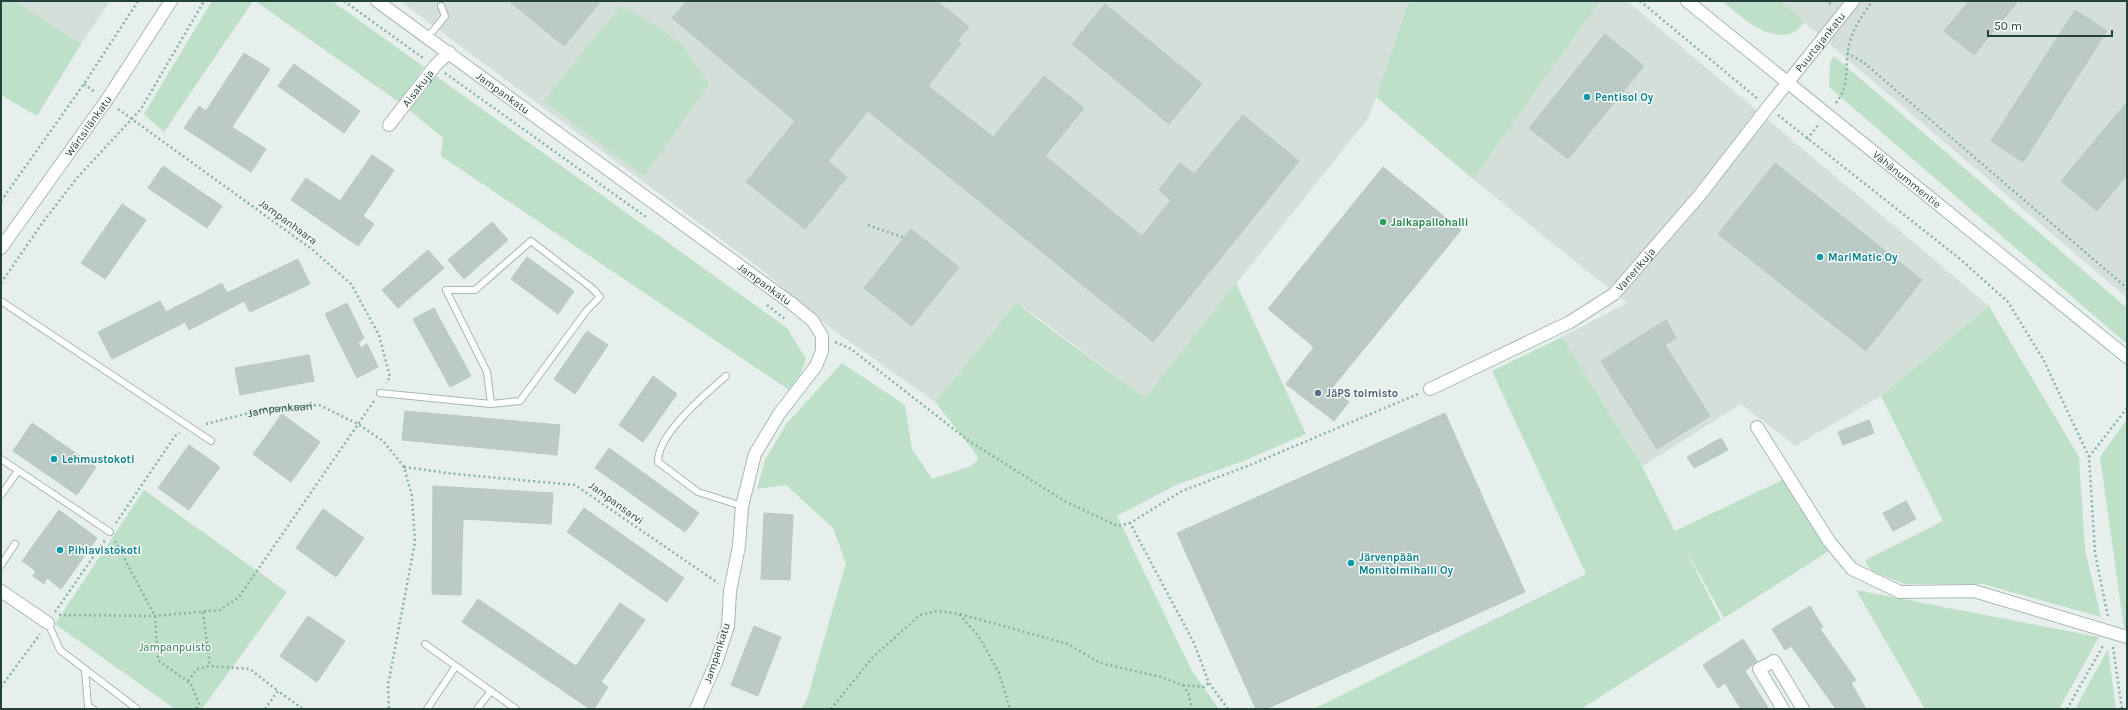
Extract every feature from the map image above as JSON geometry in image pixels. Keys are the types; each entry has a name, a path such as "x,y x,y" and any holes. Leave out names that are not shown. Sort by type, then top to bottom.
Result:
{"street":[{"name":"Wärtsilänkatu","path":"1,248 106,100 170,1"},
{"name":"Jampankatu","path":"377,1 449,52 800,310 813,321 822,336 822,351 816,366 779,414 754,454 742,506 739,546 730,591 728,626 716,663 696,709"},
{"name":"Vähänummentie","path":"1687,1 1826,116 2127,357"},
{"name":"Puurtajankatu","path":"1787,84 1853,1"},
{"name":"Aisakuja","path":"389,125 435,66 449,52"},
{"name":"Vanerikuja","path":"1430,389 1570,322 1614,294 1699,196 1787,84"},
{"path":"1757,428 1829,541 1852,569 1900,592 1974,591 2127,637"},
{"path":"1,591 50,619"},
{"path":"1783,709 1759,669 1774,661 1803,709"}],"lane":[{"path":"428,37 445,16 441,6"},
{"path":"380,393 491,404 520,401 587,310 600,297 593,289 531,242 474,290 446,290 487,372 491,404"},
{"path":"1,301 191,430 211,441"},
{"path":"726,376 680,420 658,453 658,462 698,492 742,506"},
{"path":"1,459 110,532"},
{"path":"1,495 18,471"},
{"path":"1,565 15,544"},
{"path":"50,619 60,650 137,709"},
{"path":"425,644 516,709"},
{"path":"427,709 456,666"},
{"path":"85,669 88,706 93,709"},
{"path":"477,709 491,691"}],"path":[{"path":"1,201 84,84 138,1"},
{"path":"1,283 43,222 77,178 141,109 204,1"},
{"path":"344,1 647,218"},
{"path":"1640,1 1807,139 1960,259 2008,302 2043,359 2089,457 2095,553 2111,632 2122,709"},
{"path":"1829,4 1832,1"},
{"path":"1807,139 1842,94 1846,84 1845,63 1852,34 1872,1"},
{"path":"1848,53 1864,62 2127,288"},
{"name":"Jampanhaara","path":"50,619 155,616 203,612 220,610 239,597 390,377 379,335 350,284 313,250 84,84"},
{"path":"868,225 905,238"},
{"path":"761,300 786,319"},
{"path":"822,336 851,349 969,441 1066,502 1118,526 1130,523 1182,491 1250,465 1430,389"},
{"name":"Jampankaari","path":"1,687 110,532 174,436 209,423 265,409 319,405 358,424 383,441 404,467 412,496 415,542 388,685 389,709"},
{"path":"2089,457 2127,408"},
{"name":"Jampansarvi","path":"404,467 455,474 576,485 678,557 730,591"},
{"path":"1130,523 1194,643 1209,683 1228,709"},
{"path":"110,532 155,616 158,660 191,684 199,704 196,709"},
{"path":"831,709 872,658 920,615 938,611 959,614 1068,644 1100,663 1161,677 1182,685 1204,687 1209,683"},
{"path":"203,612 210,666"},
{"path":"959,614 979,637 999,673 1010,709"},
{"path":"2067,709 2111,632"},
{"path":"188,681 197,669 210,666 250,669 303,709"},
{"path":"1182,685 1189,695 1191,705 1189,709"},
{"path":"265,709 278,690"}],"shaded area":[{"path":"15,1 110,1 81,44"},
{"path":"400,1 1409,1 1369,117 1145,398 1017,302 935,402 832,329 761,269"},
{"path":"1600,1 1627,1 1989,306 1881,396 1795,446 1741,404 1643,466 1562,337 1627,303 1473,179"},
{"path":"1780,1 2127,1 2127,298 1799,18"}],"green space":[{"path":"1,1 15,1 81,44 37,116 1,95"},
{"path":"212,1 253,1 164,132 144,114"},
{"path":"255,1 332,1 424,67 399,102"},
{"path":"1409,1 1600,1 1473,179 1376,97"},
{"path":"1722,1 1780,1 1805,22 1793,33 1783,35 1773,34 1754,26"},
{"path":"622,5 680,42 709,84 644,176 544,101"},
{"path":"1834,56 2127,308 2127,344 1829,87 1830,62"},
{"path":"436,76 787,328 806,359 801,372 789,390 441,156 443,138 409,110"},
{"path":"1236,283 1306,434 1241,462 1178,484 1117,516 1192,671 1219,709 801,709 807,699 846,563 833,528 786,485 757,489 765,460 787,423 842,363 905,405 912,449 932,479 971,466 978,460 976,454 935,402 1017,302 1037,319 1145,398"},
{"path":"1989,306 2079,457 2085,550 2101,617 1983,584 1905,584 1871,571 1865,560 1943,521 1881,396"},
{"path":"1562,337 1640,462 1675,531 1784,479 1829,551 1724,618 1683,545 1721,620 1581,709 1313,709 1586,574 1492,371"},
{"path":"2127,419 2127,629 2124,628 2100,457"},
{"name":"Jampanpuisto","path":"144,490 287,592 202,709 175,709 55,624"},
{"path":"1856,590 2099,637 2059,709 1925,709"},
{"path":"2108,649 2116,709 2075,709"}],"building":[{"path":"509,1 601,1 564,46"},
{"path":"687,1 937,1 969,27 957,41 961,44 928,86 993,137 1044,76 1084,108 1045,156 1142,236 1171,200 1159,190 1180,163 1194,174 1243,115 1299,161 1153,342 868,111 828,161 847,177 805,229 746,182 795,121 672,18"},
{"path":"1969,1 2018,1 1974,55 1944,31"},
{"path":"1105,4 1202,84 1169,124 1072,44"},
{"path":"2075,10 2107,31 2023,162 1991,141"},
{"name":"Pentisol Oy","path":"1605,34 1644,66 1568,159 1529,128"},
{"path":"244,53 270,69 232,127 266,149 251,172 184,128 199,106 206,111"},
{"path":"294,64 360,111 344,133 278,86"},
{"path":"2127,102 2127,175 2097,211 2061,181"},
{"path":"372,155 394,170 363,216 374,224 358,246 291,200 306,178 340,201"},
{"name":"MariMatic Oy","path":"1775,163 1922,280 1866,351 1718,234"},
{"path":"163,166 222,206 207,228 148,188"},
{"path":"1383,167 1461,230 1332,388 1349,402 1334,421 1286,384 1314,347 1268,309"},
{"path":"122,204 146,220 105,279 81,263"},
{"path":"492,222 508,240 464,279 448,260"},
{"path":"911,229 959,267 912,326 864,288"},
{"path":"428,250 444,268 398,308 382,290"},
{"path":"527,257 574,291 558,314 511,279"},
{"path":"298,259 310,284 250,312 244,301 189,330 185,322 112,359 98,332 160,301 166,312 222,283 227,293"},
{"path":"347,303 364,338 358,343 361,348 367,344 378,367 357,378 325,314"},
{"path":"434,308 471,376 450,387 413,319"},
{"path":"1666,320 1676,338 1665,345 1710,416 1657,449 1601,361"},
{"path":"587,331 608,345 575,394 554,379"},
{"path":"309,355 314,381 240,395 235,368"},
{"path":"653,376 677,394 643,442 619,425"},
{"path":"405,411 560,425 557,455 402,440"},
{"name":"Järvenpään Monitoimihalli Oy","path":"1445,413 1525,592 1266,709 1256,709 1177,533"},
{"path":"282,414 320,442 291,482 253,454"},
{"path":"1869,420 1874,433 1843,445 1838,432"},
{"name":"Lehmustokoti","path":"32,423 96,467 77,495 13,451"},
{"path":"1721,438 1728,450 1694,468 1687,457"},
{"path":"189,445 220,467 189,510 158,488"},
{"path":"609,448 699,513 685,532 595,468"},
{"path":"433,486 553,493 551,524 463,519 461,595 432,594"},
{"path":"1906,501 1916,519 1893,531 1883,513"},
{"path":"584,508 684,578 667,602 567,532"},
{"path":"323,509 364,538 336,577 296,548"},
{"name":"Pihlavistokoti","path":"59,510 97,538 61,589 47,578 44,584 33,576 36,571 22,561"},
{"path":"764,513 793,515 790,580 761,579"},
{"path":"478,599 576,666 620,603 645,620 601,682 608,687 594,709 590,709 462,622"},
{"path":"1810,606 1823,627 1820,629 1856,680 1851,683 1866,709 1836,709 1791,646 1785,650 1772,629"},
{"path":"308,616 345,641 317,682 280,656"},
{"path":"754,626 781,637 758,696 731,685"},
{"path":"1743,639 1757,661 1745,671 1769,709 1741,709 1725,683 1718,688 1703,665"}],"place":[{"name":"Pentisol Oy","path":"1587,97"},
{"name":"Jalkapallohalli","path":"1383,222"},
{"name":"MariMatic Oy","path":"1820,257"},
{"name":"JäPS toimisto","path":"1318,393"},
{"name":"Lehmustokoti","path":"54,459"},
{"name":"Pihlavistokoti","path":"60,550"},
{"name":"Järvenpään Monitoimihalli Oy","path":"1351,563"}]}
